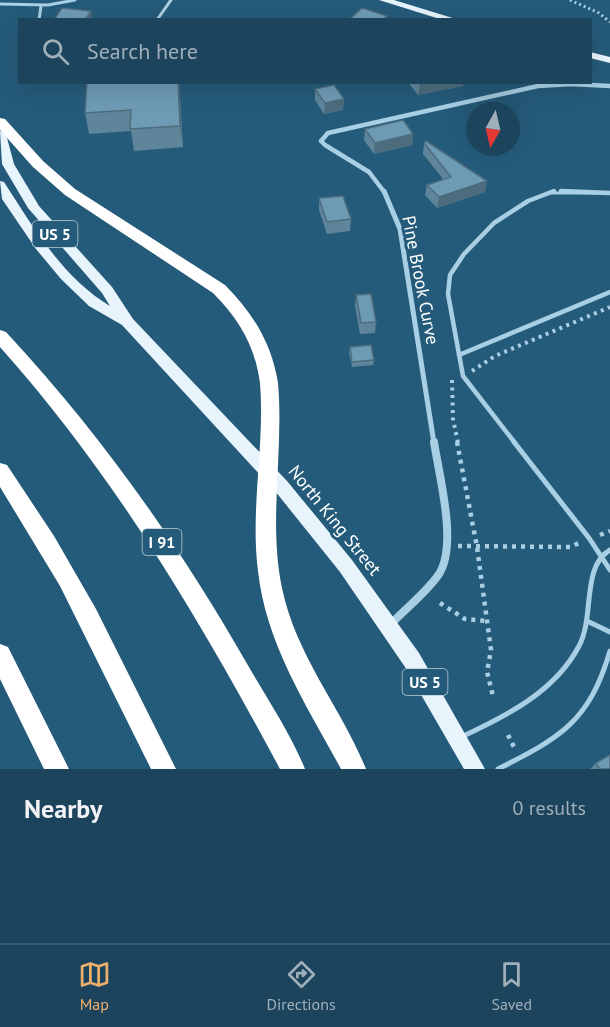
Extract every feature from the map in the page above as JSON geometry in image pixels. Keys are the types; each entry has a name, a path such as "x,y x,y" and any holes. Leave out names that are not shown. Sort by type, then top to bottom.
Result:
{"highway":[{"path":"0,122 38,164 70,192 196,272 229,299 248,322 262,350 271,394 267,530 269,572 276,608 290,651 354,769"},
{"name":"I 91","path":"0,336 92,444 168,551 224,645 293,769"},
{"path":"4,477 91,623 164,769"},
{"path":"0,655 57,769"}],"main road":[{"path":"384,0 449,18"},
{"path":"592,56 610,60"},
{"name":"North King Street","path":"0,134 8,164 23,192 58,237 107,290 128,323 280,486 346,566 389,626 459,738 475,769"},
{"name":"North King Street","path":"0,185 50,257 90,300 128,323"}],"street":[{"name":"Pine Brook Curve","path":"389,626 440,573 448,545 447,523 400,230 388,198 377,179 360,165 331,150 321,141 328,133 538,86 571,84 610,86"}],"lane":[{"path":"0,4 41,6 64,4 75,0"},
{"path":"158,18 171,0"},
{"path":"39,18 41,6"},
{"path":"610,193 555,191 528,201 494,223 464,254 450,275 448,294 463,376 589,538 610,570"},
{"path":"459,355 610,292"},
{"path":"459,738 539,694 578,648 587,621 591,598 591,572 600,555 610,550"},
{"path":"587,621 610,632"},
{"path":"498,769 548,745 576,723 595,693 610,651"}],"path":[{"path":"570,0 578,5 597,10 610,22"},
{"path":"493,696 487,672 491,650 477,547 453,419 452,380 463,376 495,356 610,307"},
{"path":"448,545 570,546 610,531"},
{"path":"440,603 465,619 486,621"},
{"path":"508,735 514,747"}],"building":[{"path":"62,8 91,11 86,18 55,18"},
{"path":"362,8 387,16 385,18 351,18"},
{"path":"87,84 178,84 180,126 130,129 131,110 85,113"},
{"path":"334,85 344,99 325,103 315,89"},
{"path":"403,120 413,134 375,143 365,129"},
{"path":"426,141 487,181 439,197 427,185 451,177 424,143"},
{"path":"343,196 351,219 327,222 319,198"},
{"path":"371,294 376,322 361,323 356,295"},
{"path":"371,345 374,360 352,362 350,347"},
{"path":"610,755 610,769 600,769 596,763"}]}
